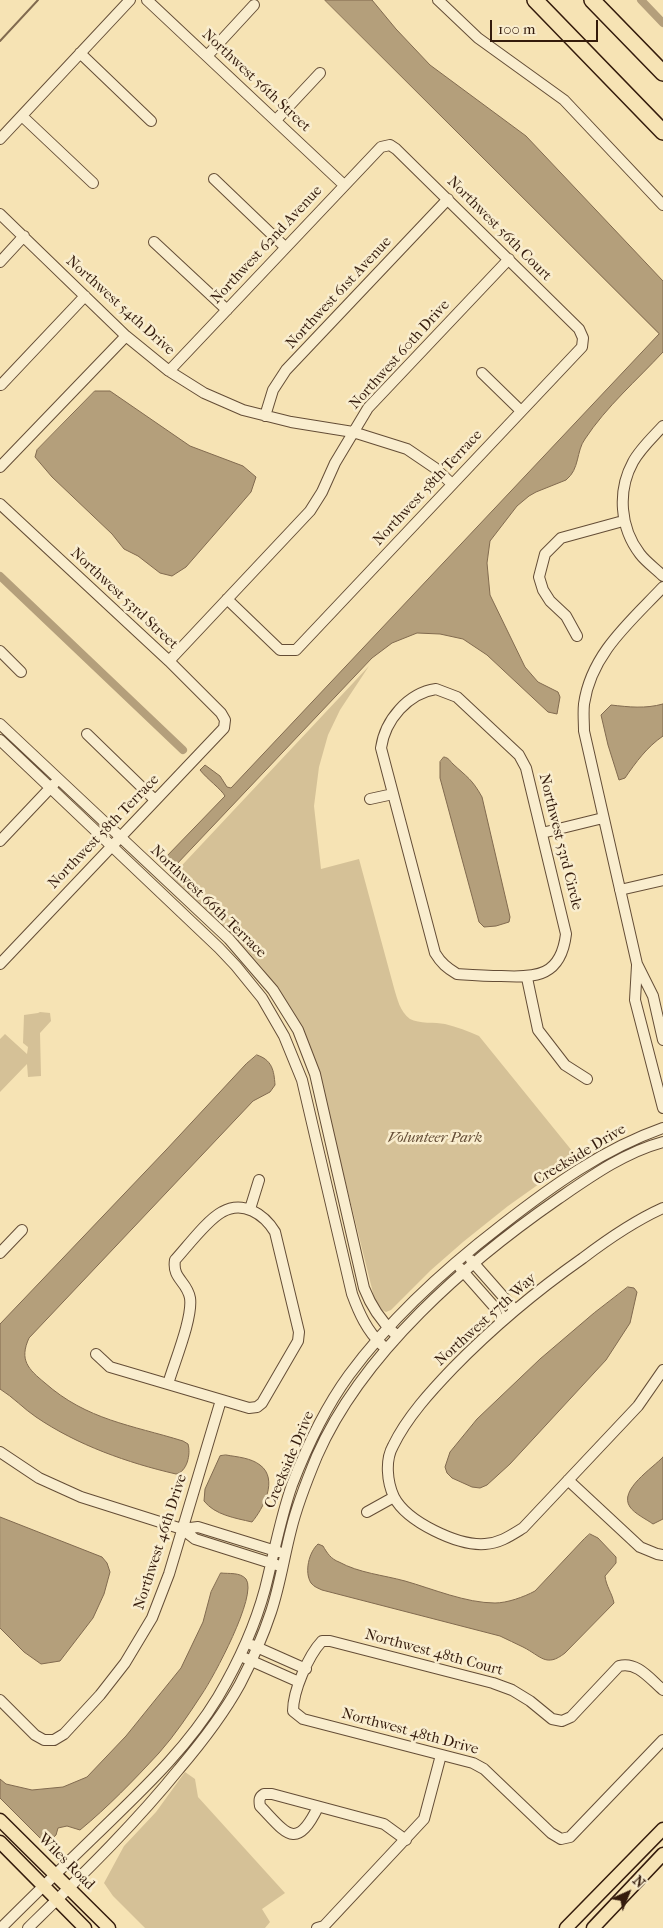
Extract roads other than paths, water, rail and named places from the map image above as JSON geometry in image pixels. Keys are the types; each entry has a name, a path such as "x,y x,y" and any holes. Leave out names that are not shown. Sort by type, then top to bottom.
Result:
{"highway":[{"path":"535,0 663,132"},
{"path":"592,0 663,73"}],"main road":[{"name":"Wiles Road","path":"0,1820 109,1928"},
{"path":"569,1927 663,1829"},
{"path":"0,1842 85,1928"},
{"path":"592,1928 663,1854"},
{"path":"585,1928 586,1919 605,1888"}],"street":[{"path":"0,139 130,0"},
{"name":"Northwest 56th Street","path":"148,0 344,185"},
{"path":"438,0 478,38 564,100 663,205"},
{"path":"207,56 254,5"},
{"path":"80,53 151,121"},
{"path":"276,120 320,73"},
{"path":"22,116 93,183"},
{"name":"Northwest 62nd Avenue","path":"169,371 381,147 390,145"},
{"name":"Northwest 56th Court","path":"390,145 509,259 579,329 583,338"},
{"path":"214,179 285,247"},
{"name":"Northwest 61st Avenue","path":"265,416 273,390 286,370 448,199"},
{"name":"Northwest 54th Drive","path":"0,214 126,336 169,371 204,393 243,410 265,416 353,432 407,449 435,468 452,484"},
{"path":"0,262 24,236"},
{"path":"154,242 227,310"},
{"name":"Northwest 60th Drive","path":"169,661 310,510 322,492 334,463 368,408 509,259"},
{"path":"1,385 85,296"},
{"path":"0,467 126,336"},
{"name":"Northwest 58th Terrace","path":"227,599 280,650 296,650 582,347 583,338"},
{"path":"482,373 522,411"},
{"path":"663,426 633,461 625,479 623,498 624,521 640,555 663,576"},
{"name":"Northwest 53rd Street","path":"0,504 169,661 221,713 225,720"},
{"path":"577,636 566,616 550,601 543,590 540,577 545,554 561,538 624,521"},
{"path":"663,587 615,637 602,654 590,677 584,705 584,731 602,818 637,964 653,996 663,1040"},
{"path":"0,652 21,672"},
{"name":"Northwest 53rd Circle","path":"436,690 457,697 519,755 531,782 542,833 566,934 565,948 560,960 552,968 540,975 527,978 457,974 440,961 435,953 381,748 383,734 389,722 415,696 424,691 436,690"},
{"name":"Northwest 58th Terrace","path":"0,964 224,728 225,720"},
{"name":"Northwest 66th Terrace","path":"0,724 197,909 245,956 273,990 298,1030 315,1074 364,1288 371,1304 398,1337"},
{"path":"88,734 155,800"},
{"name":"Northwest 66th Terrace","path":"0,740 236,966 262,998 284,1036 302,1080 352,1294 359,1312 377,1340 387,1349"},
{"path":"0,841 58,779"},
{"path":"370,799 393,794"},
{"path":"542,833 602,818"},
{"path":"620,890 663,880"},
{"path":"187,918 197,909"},
{"path":"637,964 635,1000 663,1108"},
{"path":"527,978 538,1030 565,1066 587,1079"},
{"path":"643,1029 660,1026"},
{"name":"Creekside Drive","path":"1,1928 141,1792 179,1751 207,1714 239,1656 262,1599 292,1485 311,1440 335,1396 377,1340 466,1254 525,1207 587,1164 624,1144 663,1128"},
{"name":"Creekside Drive","path":"28,1928 130,1826 197,1748 222,1713 251,1661 271,1612 295,1514 319,1453 346,1403 387,1349 428,1306 474,1263 542,1210 593,1176 630,1155 663,1142"},
{"path":"250,1209 259,1180"},
{"name":"Northwest 57th Way","path":"394,1497 387,1465 392,1446 433,1389 505,1319 560,1274 645,1216 663,1208"},
{"path":"96,1354 110,1367 221,1400 250,1408 257,1407 262,1403 298,1341 299,1332 275,1232 270,1223 260,1214 250,1209 223,1211 214,1218 175,1260 174,1268 177,1277 185,1286 190,1296 191,1310 168,1384"},
{"path":"0,1253 22,1230"},
{"path":"466,1254 515,1310"},
{"path":"456,1263 505,1319"},
{"path":"367,1512 394,1497 416,1519 450,1538 466,1543 485,1544 506,1540 522,1528 638,1406 663,1370"},
{"name":"Northwest 46th Drive","path":"0,1700 35,1735 44,1740 54,1740 64,1734 100,1695 125,1663 152,1618 169,1574 221,1400"},
{"path":"0,1452 39,1478 81,1497 182,1529 195,1539 283,1567"},
{"path":"568,1480 640,1547 663,1555"},
{"path":"182,1529 198,1527 286,1554"},
{"name":"Northwest 48th Court","path":"306,1669 316,1647 322,1641 330,1641 493,1683 512,1690 530,1701 552,1719 562,1721 570,1717 619,1666 627,1664 635,1666 663,1690"},
{"path":"245,1642 306,1669"},
{"path":"239,1656 299,1682"},
{"name":"Northwest 48th Drive","path":"306,1669 293,1700 293,1711 303,1719 472,1763 484,1769 551,1833 561,1839 570,1837 663,1740"},
{"path":"317,1928 324,1926 424,1819 441,1755"},
{"path":"318,1807 310,1824 303,1831 295,1835 287,1833 260,1806 259,1800 260,1796 264,1794 272,1794 384,1824 406,1840"}],"waterway":[{"path":"0,41 38,0"},
{"path":"641,0 663,23"},
{"path":"0,576 183,750"}],"park label":[{"name":"Volunteer Park","path":"435,1138"}]}
